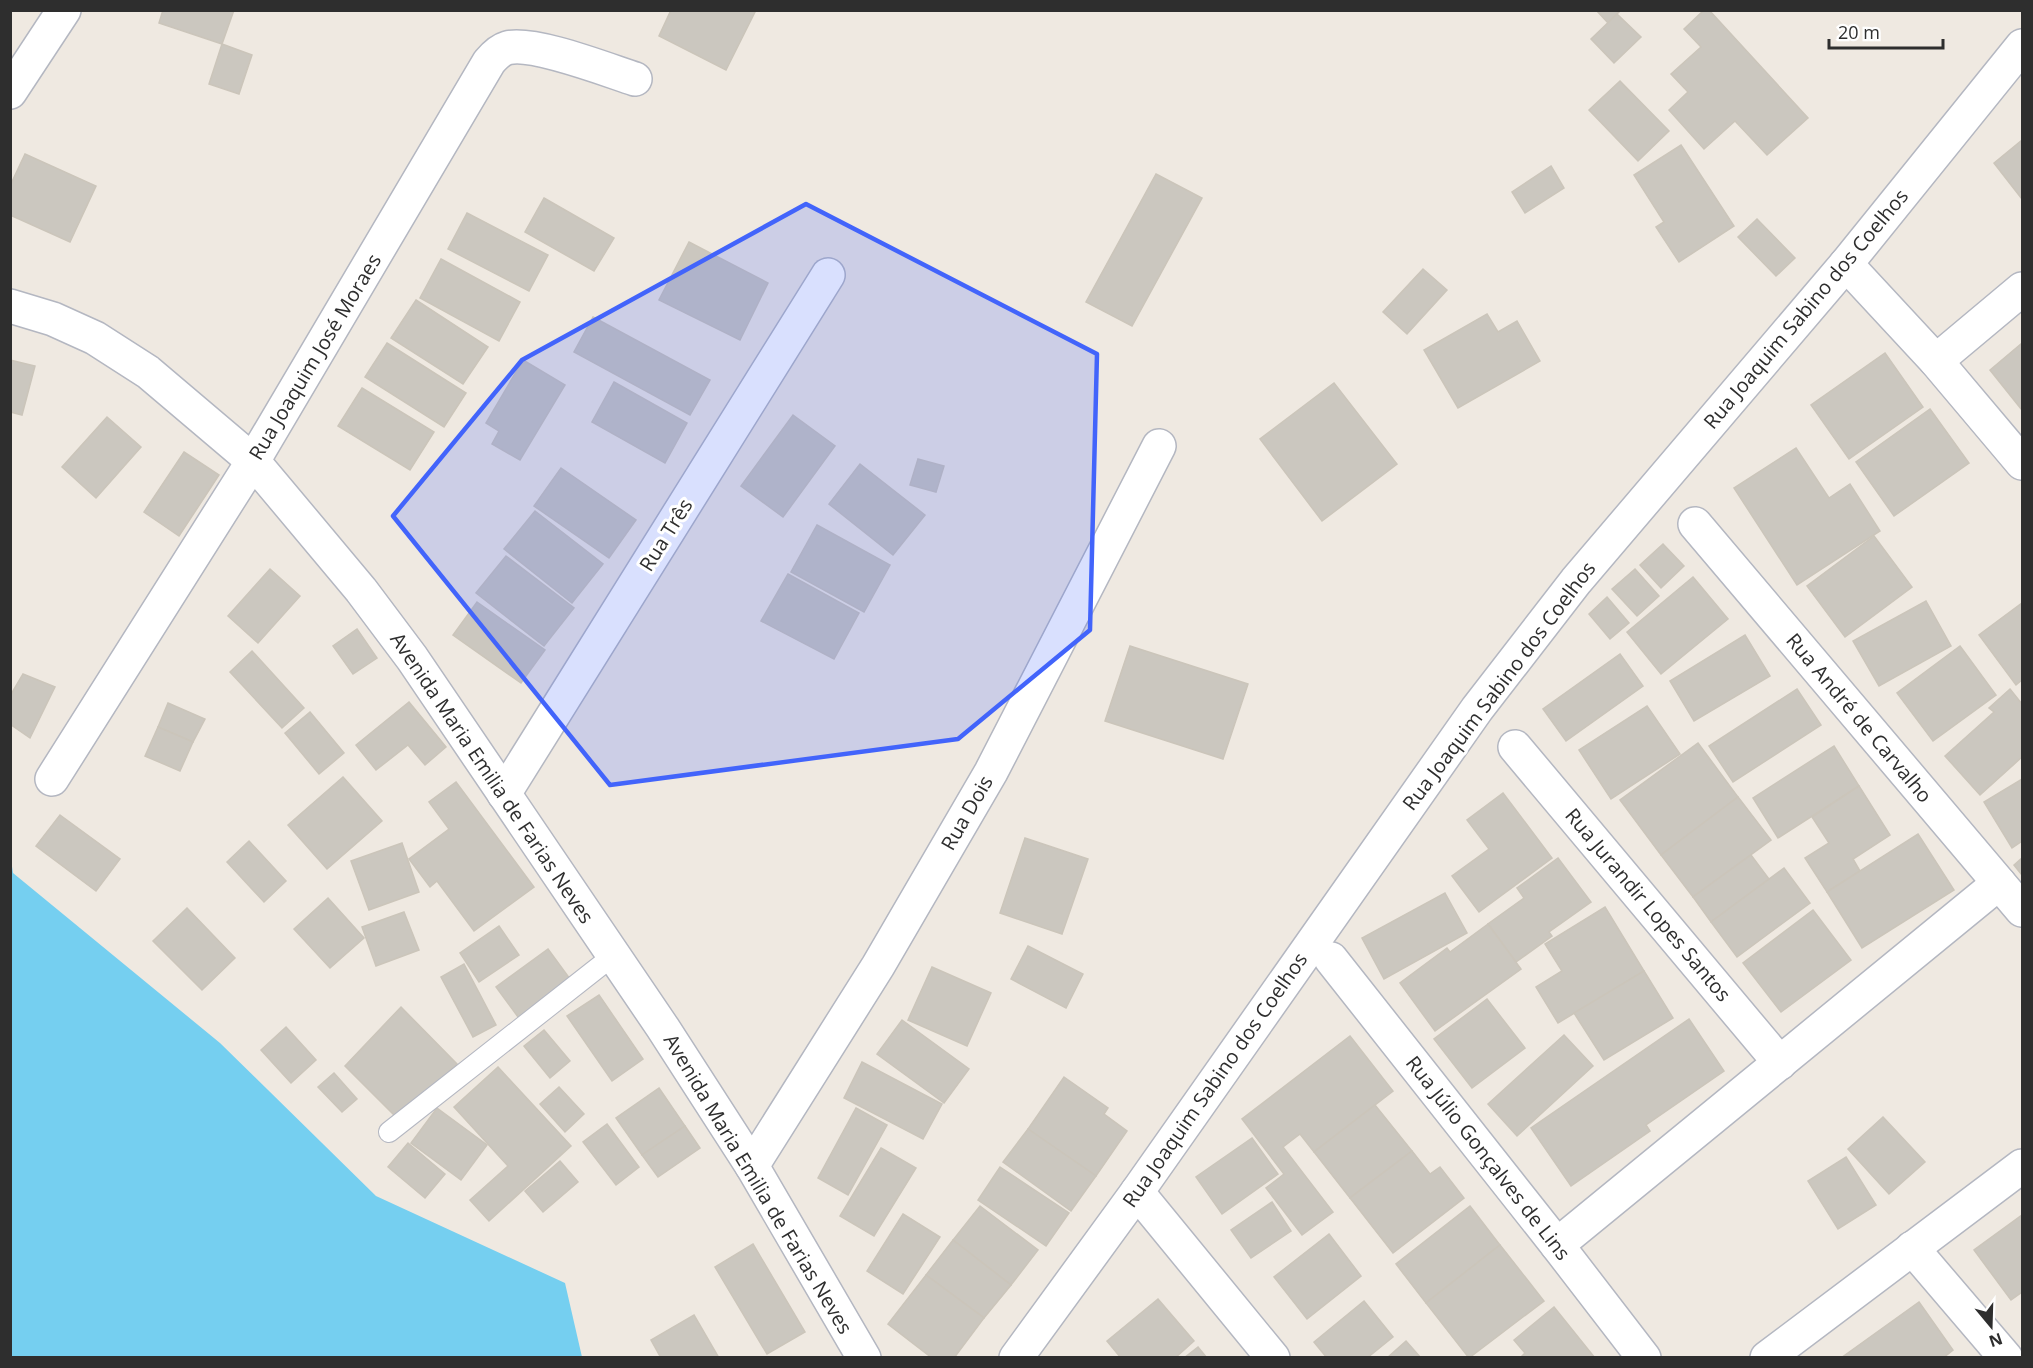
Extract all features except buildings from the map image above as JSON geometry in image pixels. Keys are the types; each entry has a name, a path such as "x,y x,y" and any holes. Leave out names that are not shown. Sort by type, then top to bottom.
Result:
{"street":[{"path":"10,92 64,10"},
{"name":"Rua Joaquim José Moraes","path":"52,779 253,461 421,180 470,92 495,56 508,48 523,46 635,78"},
{"name":"Rua Joaquim Sabino dos Coelhos","path":"1016,1358 1137,1192 1477,708 1576,581 1846,264 2022,46"},
{"path":"1846,264 1936,361 2022,463"},
{"name":"Rua Três","path":"504,794 828,275"},
{"path":"1936,361 2022,289"},
{"name":"Avenida Maria Emilia de Farias Neves","path":"10,306 53,319 95,338 148,372 253,461 360,590 412,658 614,955 752,1166 864,1358"},
{"name":"Rua Dois","path":"752,1166 878,966 991,772 1159,446"},
{"name":"Rua André de Carvalho","path":"1695,524 2022,910"},
{"name":"Rua Jurandir Lopes Santos","path":"1515,747 1780,1063"},
{"path":"1557,1245 1999,883"},
{"name":"Rua Júlio Gonçalves de Lins","path":"1331,960 1644,1358"},
{"path":"1767,1358 2022,1166"},
{"path":"1137,1192 1273,1358"},
{"path":"1912,1248 2006,1358"}],"lane":[{"path":"389,1132 614,955"}],"highlighted area":[{"path":"806,204 1097,354 1090,630 958,739 610,785 393,516 522,360"}],"water":[{"path":"11,860 13,873 220,1043 376,1196 565,1283 582,1357 11,1357"}]}
